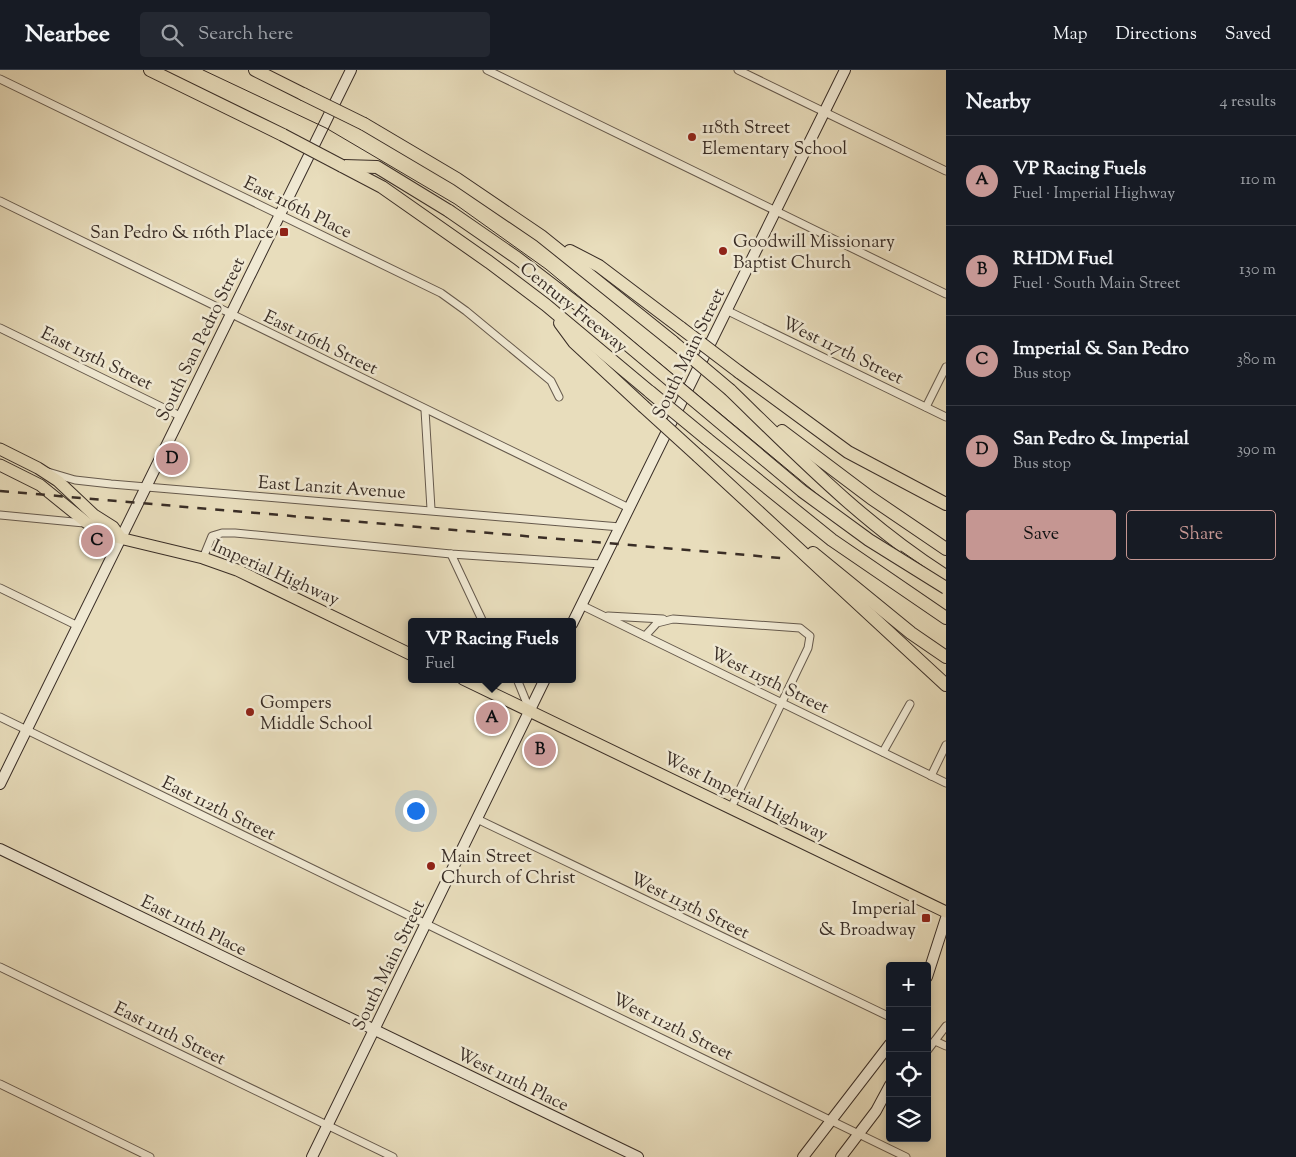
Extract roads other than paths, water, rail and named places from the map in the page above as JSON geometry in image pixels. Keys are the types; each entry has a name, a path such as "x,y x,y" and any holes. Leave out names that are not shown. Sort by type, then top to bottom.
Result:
{"highway":[{"name":"Century Freeway","path":"150,70 283,135 382,187 546,305 706,439 832,540 946,618"},
{"name":"Century Freeway","path":"255,70 364,124 450,175 541,236 730,390 864,493 946,549"},
{"path":"342,166 377,166 449,211 517,258 598,320 802,491 869,540 946,588"},
{"path":"541,236 599,266 786,408 848,452 946,504"},
{"path":"546,305 574,342 946,685"},
{"path":"730,390 832,490 887,534 946,576"},
{"path":"786,408 868,456 946,494"},
{"path":"778,530 818,556 904,627 946,657"}],"main road":[{"name":"Imperial Highway","path":"0,450 58,481 94,515 113,527 120,537"},
{"path":"0,459 18,468 40,470"},
{"name":"Imperial Highway","path":"0,465 40,485 87,523 107,535 203,558 238,570 408,652"},
{"path":"471,683 530,712"},
{"name":"West Imperial Highway","path":"530,712 946,912"}],"street":[{"name":"South San Pedro Street","path":"0,784 351,70"},
{"path":"487,70 946,294"},
{"path":"738,70 946,171"},
{"name":"South Main Street","path":"575,618 728,311 845,70"},
{"name":"East 116th Place","path":"0,79 440,293 466,310 551,381 559,396"},
{"name":"East 116th Street","path":"0,201 230,315 629,508"},
{"name":"West 117th Street","path":"728,311 946,417"},
{"name":"East 115th Street","path":"0,328 180,416"},
{"path":"926,407 946,367"},
{"path":"425,410 431,510"},
{"name":"East Lanzit Avenue","path":"40,470 75,480 145,487 620,527"},
{"path":"0,514 87,523"},
{"path":"203,558 212,536 222,533 450,554 601,564"},
{"path":"450,554 481,618"},
{"path":"0,588 78,626"},
{"name":"West 115th Street","path":"581,604 946,783"},
{"path":"603,615 800,628 810,636 808,648 731,808"},
{"path":"645,636 657,623 673,619"},
{"path":"490,692 494,683"},
{"path":"519,683 530,712"},
{"name":"South Main Street","path":"312,1157 543,683"},
{"path":"883,752 910,704"},
{"name":"East 112th Street","path":"0,718 426,924"},
{"path":"931,776 946,745"},
{"name":"West 113th Street","path":"477,819 886,1015"},
{"name":"East 111th Place","path":"0,850 374,1031"},
{"path":"931,962 946,918"},
{"name":"West 112th Street","path":"426,924 906,1157"},
{"name":"East 111th Street","path":"0,967 393,1157"},
{"path":"931,1046 946,1026"},
{"name":"West 111th Place","path":"374,1031 638,1157"},
{"path":"935,1041 946,1046"},
{"path":"803,1157 831,1119 864,1081 886,1050"},
{"path":"0,1084 150,1157"},
{"path":"876,1111 886,1092"},
{"path":"841,1157 857,1134 889,1097"},
{"path":"808,1157 815,1141"}],"tram line":[{"path":"203,70 326,128 455,204 546,269 870,538 946,592"},
{"path":"901,551 946,582"}],"railway":[{"path":"0,491 781,558"}],"place":[{"name":"118th Street Elementary School","path":"692,137"},
{"name":"San Pedro & 116th Place","path":"284,232"},
{"name":"Goodwill Missionary Baptist Church","path":"723,251"},
{"name":"San Pedro & Imperial","path":"172,459"},
{"name":"Imperial & San Pedro","path":"97,541"},
{"name":"Gompers Middle School","path":"250,712"},
{"name":"VP Racing Fuels","path":"492,718"},
{"name":"RHDM Fuel","path":"540,750"},
{"name":"Main Street Church of Christ","path":"431,866"},
{"name":"Imperial & Broadway","path":"926,918"}]}
